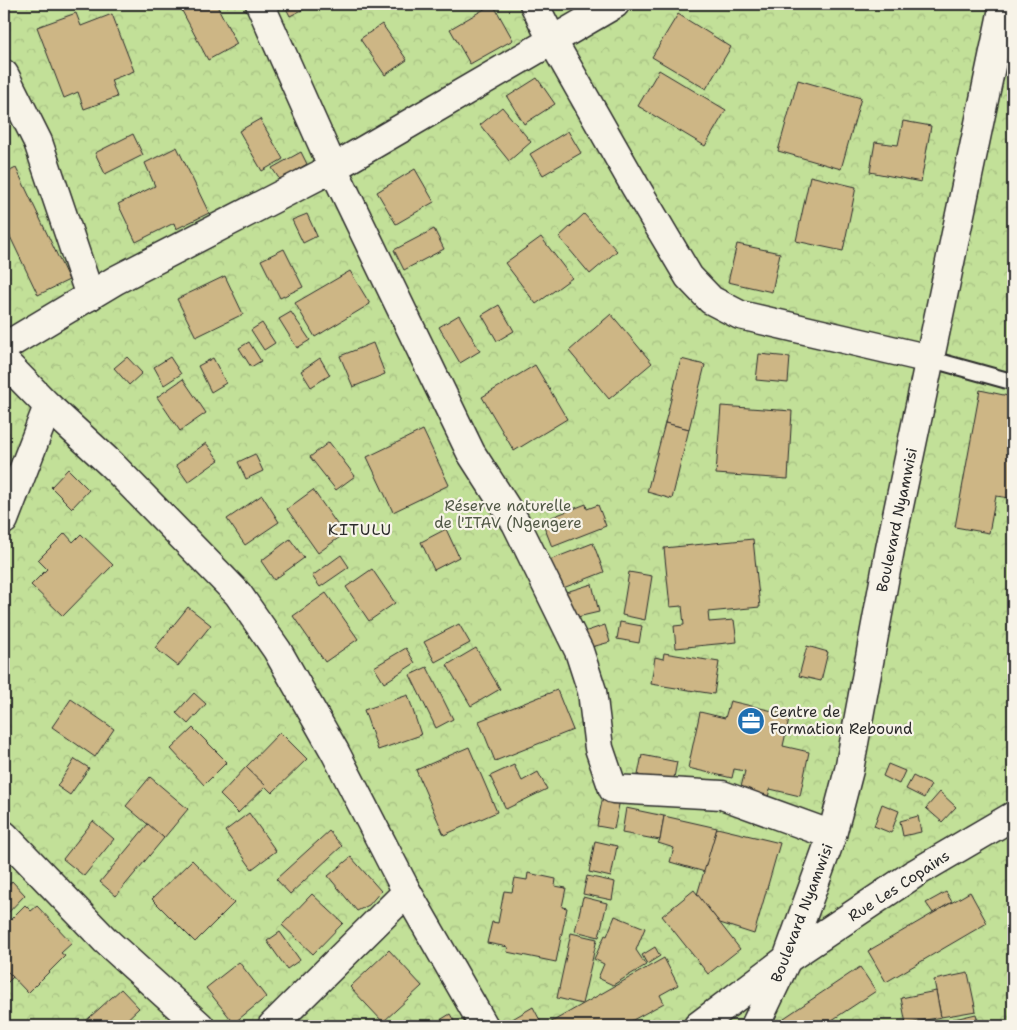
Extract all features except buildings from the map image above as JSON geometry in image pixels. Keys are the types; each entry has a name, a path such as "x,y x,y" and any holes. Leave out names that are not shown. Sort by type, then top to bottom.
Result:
{"street":[{"path":"260,4 333,168 471,453 516,524 579,651 592,691 600,748 613,789 722,795 832,836"},
{"path":"534,4 552,40 635,186 690,277 711,300 740,315 930,358"},
{"path":"4,347 116,280 333,168 615,4"},
{"name":"Boulevard Nyamwisi","path":"759,1024 787,959 832,836 849,770 890,549 1004,4"},
{"path":"4,74 38,142 90,296"},
{"path":"4,361 48,406 112,465 238,594 278,650 335,752 407,892 484,1026"},
{"path":"4,520 12,478 48,406"},
{"name":"Rue Les Copains","path":"698,1026 787,959 914,874 1013,816"},
{"path":"4,835 105,940 200,1026"},
{"path":"272,1026 407,892"}],"lane":[{"path":"930,358 1013,382"}],"green space":[{"name":"Réserve naturelle de l'ITAV (Ngengere","path":"4,4 1013,4 1013,1026 4,1026"}],"place":[{"name":"Centre de Formation Rebound","path":"751,721"}],"district":[{"name":"KITULU","path":"360,529"}]}
